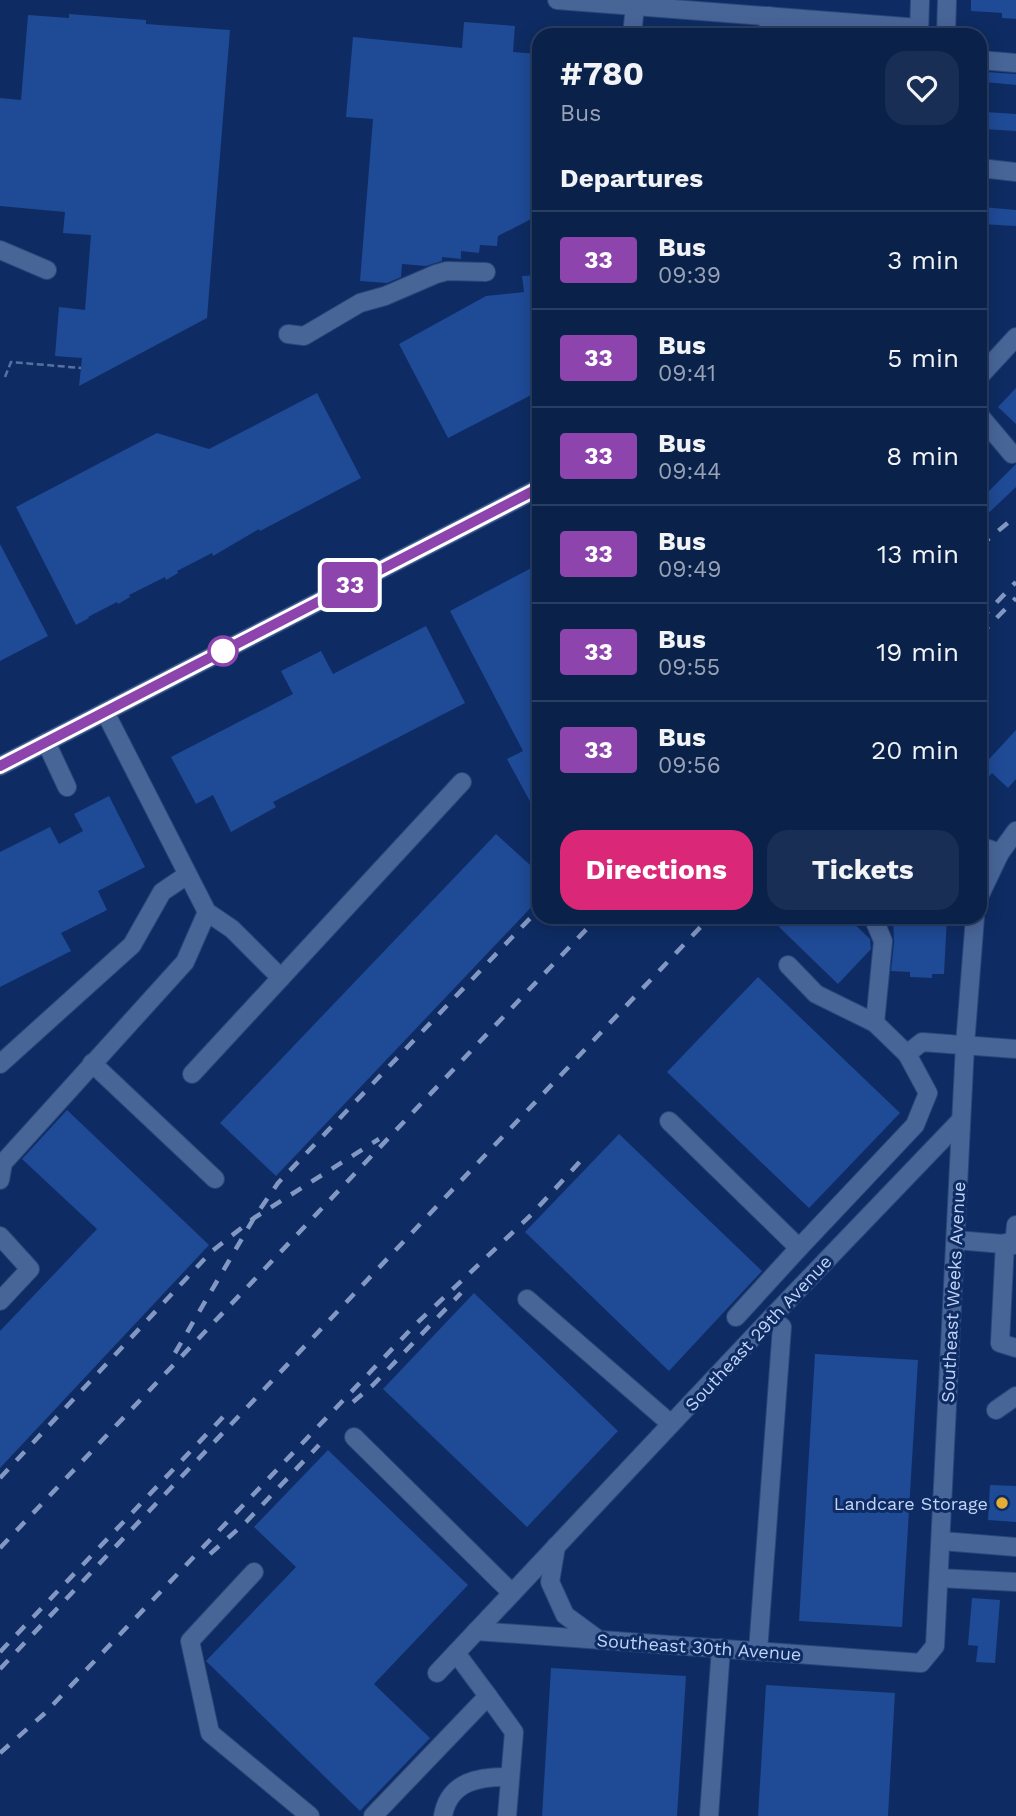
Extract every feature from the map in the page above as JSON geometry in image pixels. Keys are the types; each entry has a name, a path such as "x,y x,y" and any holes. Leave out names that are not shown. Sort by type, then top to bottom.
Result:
{"street":[{"path":"557,0 889,28"},
{"path":"919,28 920,0"},
{"path":"946,28 947,0"},
{"path":"633,28 635,6"},
{"path":"768,28 769,16"},
{"path":"987,61 1016,63"},
{"path":"987,169 1016,172"},
{"path":"0,250 47,270"},
{"path":"288,334 304,336 360,303 385,296 436,274 447,271 486,272"},
{"path":"987,368 1016,337"},
{"path":"987,424 1012,454"},
{"path":"0,766 532,492"},
{"path":"104,712 206,912 232,929 281,978"},
{"path":"46,742 67,787"},
{"path":"192,1074 462,782"},
{"path":"987,880 1000,853 1016,831"},
{"path":"987,848 1000,853"},
{"path":"0,1064 132,945 162,892 187,875"},
{"path":"0,1180 3,1164 184,962 206,912"},
{"path":"875,1023 883,941 876,924"},
{"name":"Southeast Weeks Avenue","path":"921,1663 935,1646 965,1045 974,924"},
{"path":"737,1317 915,1125 928,1093 907,1054 875,1023 816,994 788,965"},
{"path":"907,1054 922,1042 1016,1049"},
{"path":"92,1063 215,1179"},
{"name":"Southeast 29th Avenue","path":"437,1673 961,1120"},
{"path":"669,1121 799,1248"},
{"path":"1016,1225 1000,1343 1016,1348"},
{"path":"0,1236 30,1269 0,1301"},
{"path":"956,1240 1012,1244"},
{"path":"527,1299 671,1424"},
{"path":"758,1651 782,1327 772,1318"},
{"path":"996,1410 1016,1396"},
{"path":"354,1437 512,1593"},
{"path":"942,1541 1016,1546"},
{"path":"556,1546 550,1582 565,1615 599,1640"},
{"path":"254,1572 190,1641 210,1734 310,1816"},
{"path":"939,1578 1016,1582"},
{"name":"Southeast 30th Avenue","path":"476,1631 921,1663"},
{"path":"709,1816 721,1648"},
{"path":"456,1653 514,1732 507,1816"},
{"path":"373,1816 488,1696"},
{"path":"443,1816 444,1808 453,1796 475,1779 487,1776 510,1777"}],"path":[{"path":"5,377 11,362 81,368"}],"building":[{"path":"971,0 1016,0 1016,19 1002,18 1002,13 971,11"},
{"path":"69,14 146,20 146,24 230,30 207,318 79,386 82,358 55,356 59,307 85,310 91,235 63,233 65,212 0,206 0,98 21,100 28,15 69,18"},
{"path":"464,22 515,26 513,52 532,53 532,219 498,236 497,246 480,245 479,253 461,251 461,259 442,257 442,261 426,266 402,264 401,277 387,283 360,281 373,119 346,117 353,37 462,48"},
{"path":"987,72 1016,74 1016,85 987,82"},
{"path":"987,112 1016,114 1016,131 987,129"},
{"path":"987,207 1016,210 1016,226 987,224"},
{"path":"532,275 532,395 448,438 399,344 486,296 524,292 522,276"},
{"path":"1016,388 1016,424 998,407"},
{"path":"317,393 361,478 260,531 259,529 213,556 212,553 177,571 178,573 166,580 165,577 129,595 130,597 118,604 117,602 76,625 16,507 157,433 209,449"},
{"path":"1016,464 1016,487 987,514 987,493"},
{"path":"0,544 48,636 0,661"},
{"path":"532,568 532,805 507,759 523,751 450,611"},
{"path":"426,626 465,703 273,802 276,807 231,832 213,795 196,804 171,757 293,694 281,671 321,651 333,674"},
{"path":"1016,730 1016,779 1008,788 992,773 987,778 987,761"},
{"path":"109,796 145,867 98,891 107,910 61,933 71,951 0,987 0,852 50,827 59,844 83,831 74,814"},
{"path":"496,834 532,867 532,906 276,1176 220,1123"},
{"path":"782,924 854,924 870,939 871,949 838,984 779,927"},
{"path":"893,924 947,924 944,974 932,974 932,978 910,977 910,972 891,971"},
{"path":"758,977 900,1113 809,1208 667,1072"},
{"path":"67,1110 209,1245 0,1468 0,1331 97,1229 22,1159"},
{"path":"619,1134 762,1271 669,1371 525,1232"},
{"path":"474,1293 618,1431 527,1527 383,1389"},
{"path":"815,1354 918,1360 902,1627 799,1621"},
{"path":"328,1450 468,1585 374,1684 430,1738 360,1811 206,1661 296,1567 254,1527"},
{"name":"Landcare Storage","path":"990,1485 1016,1486 1016,1522 988,1520"},
{"path":"972,1598 1000,1600 995,1663 976,1662 978,1646 968,1645"},
{"path":"551,1668 686,1676 677,1816 542,1816"},
{"path":"766,1685 895,1693 888,1816 758,1816"}],"railway":[{"path":"987,540 1016,516"},
{"path":"987,613 1016,582"},
{"path":"987,628 1016,598"},
{"path":"175,1353 254,1218 278,1183 532,916"},
{"path":"0,1548 591,924"},
{"path":"0,1669 703,924"},
{"path":"0,1478 211,1252 254,1218 379,1139"},
{"path":"0,1753 44,1714 415,1325 531,1215 586,1155"},
{"path":"353,1402 373,1385 461,1293"},
{"path":"0,1652 223,1417"},
{"path":"210,1554 246,1522 319,1445"}],"bus line":[{"name":"33","path":"0,766 532,492"}],"place":[{"name":"Landcare Storage","path":"1002,1503"}]}
